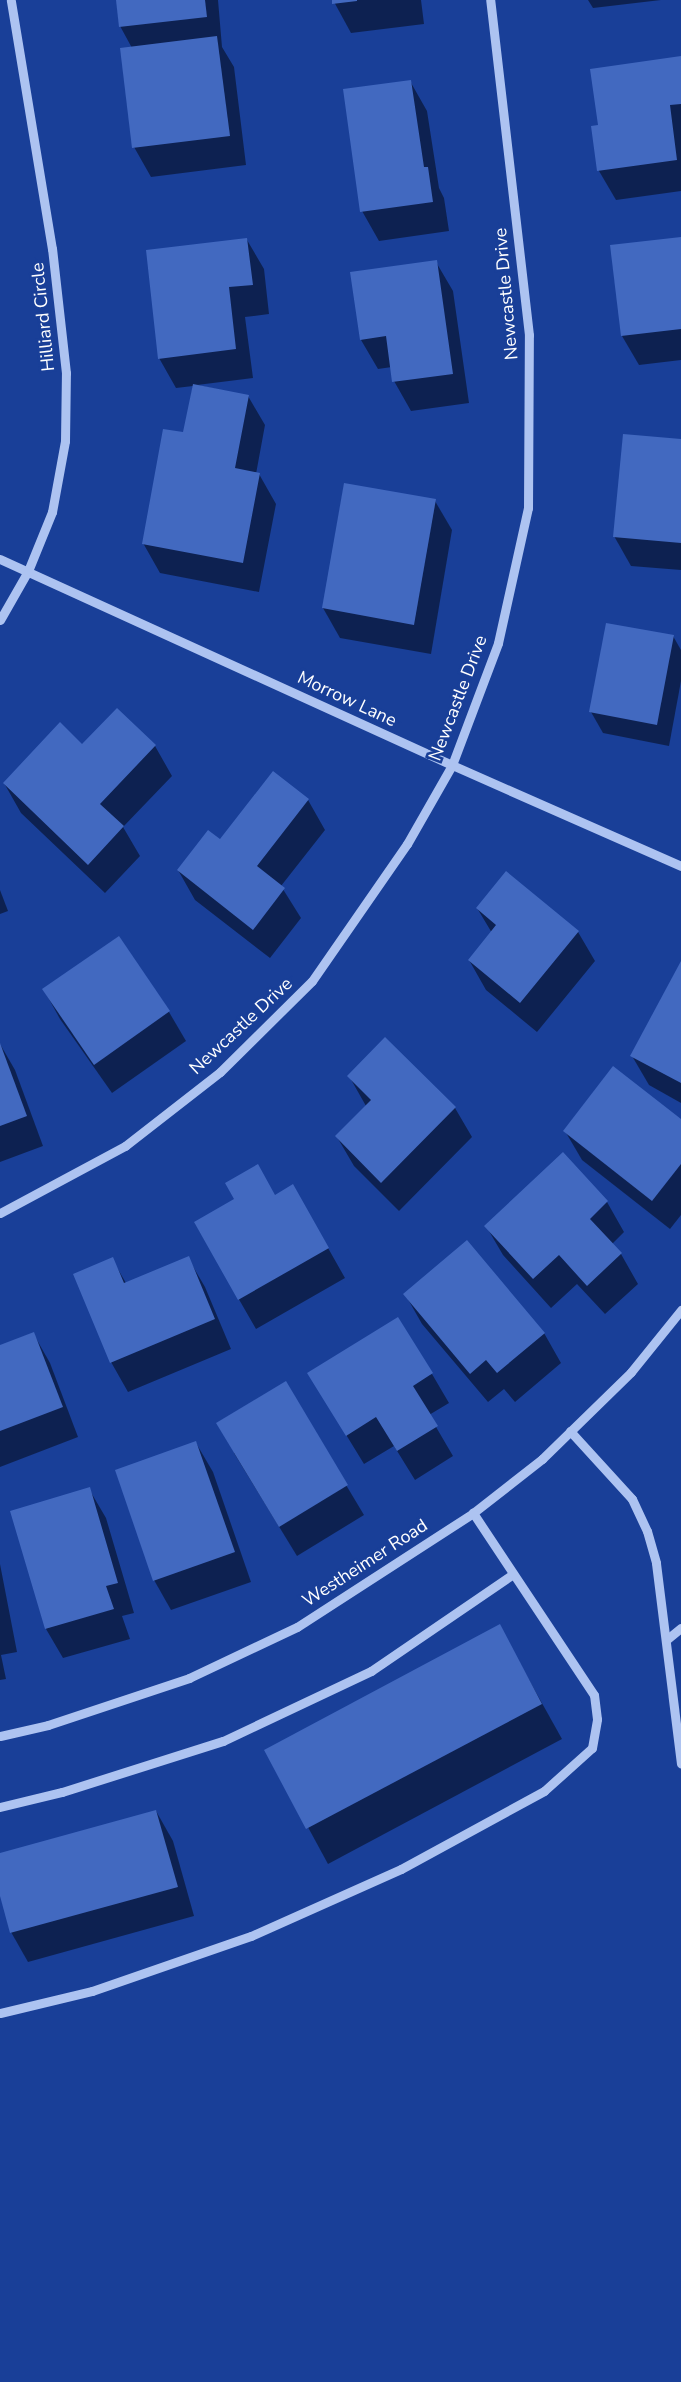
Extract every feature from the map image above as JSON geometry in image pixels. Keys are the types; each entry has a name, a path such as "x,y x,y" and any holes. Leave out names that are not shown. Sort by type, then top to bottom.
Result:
{"street":[{"name":"Hilliard Circle","path":"0,620 28,571 52,512 65,441 66,372 52,249 11,0"},
{"name":"Newcastle Drive","path":"0,1214 125,1146 220,1072 312,981 407,844 452,765 498,643 528,508 529,335 490,0"},
{"name":"Morrow Lane","path":"0,559 452,765 681,866"},
{"name":"Westheimer Road","path":"0,1736 48,1725 189,1678 297,1627 473,1513 542,1459 631,1372 681,1310"},
{"path":"570,1432 632,1499 647,1531 656,1563 681,1762"},
{"path":"0,2013 92,1991 251,1936 401,1869 544,1791 592,1748 597,1719 594,1695 473,1513"},
{"path":"0,1807 62,1792 223,1741 371,1671 513,1574"},
{"path":"666,1640 681,1628"}],"building":[{"path":"116,0 205,0 207,17 119,27"},
{"path":"332,0 357,0 357,1 332,4"},
{"path":"217,36 230,136 132,148 120,48"},
{"path":"681,56 681,104 670,105 677,160 597,171 591,126 598,125 590,69"},
{"path":"411,80 424,167 428,167 433,202 360,212 343,89"},
{"path":"681,237 681,329 621,336 610,245"},
{"path":"247,238 253,285 229,287 236,349 158,359 146,250"},
{"path":"437,260 453,374 392,382 386,336 360,340 350,272"},
{"path":"193,384 249,395 235,468 260,473 243,563 142,544 163,429 183,432"},
{"path":"623,434 681,439 681,543 613,537"},
{"path":"344,483 436,499 414,625 322,608"},
{"path":"606,623 674,635 657,725 589,712"},
{"path":"117,708 156,745 100,804 124,826 88,865 3,783 60,722 82,744"},
{"path":"273,771 309,799 257,866 285,888 253,930 177,870 208,830 220,839"},
{"path":"506,871 579,931 520,1003 468,960 496,925 476,908"},
{"path":"119,936 170,1011 94,1065 42,989"},
{"path":"681,961 681,1083 630,1056"},
{"path":"385,1037 456,1107 381,1183 335,1136 371,1100 347,1076"},
{"path":"0,1043 27,1116 0,1126"},
{"path":"613,1066 681,1119 681,1164 652,1201 563,1131"},
{"path":"563,1152 608,1201 590,1219 622,1253 587,1286 559,1255 533,1279 484,1226"},
{"path":"258,1164 275,1195 293,1184 329,1248 238,1300 194,1222 234,1199 225,1183"},
{"path":"467,1240 545,1333 497,1373 486,1360 470,1374 403,1294"},
{"path":"189,1256 215,1319 110,1363 73,1274 113,1257 124,1283"},
{"path":"398,1317 433,1373 413,1386 438,1426 397,1451 376,1417 346,1436 307,1373"},
{"path":"34,1332 63,1407 0,1431 0,1345"},
{"path":"286,1381 348,1485 279,1527 216,1423"},
{"path":"196,1441 235,1552 153,1581 115,1470"},
{"path":"90,1487 118,1583 106,1586 114,1609 45,1629 10,1511"},
{"path":"500,1624 542,1704 306,1829 264,1750"},
{"path":"156,1810 178,1887 10,1933 0,1896 0,1853"}]}
